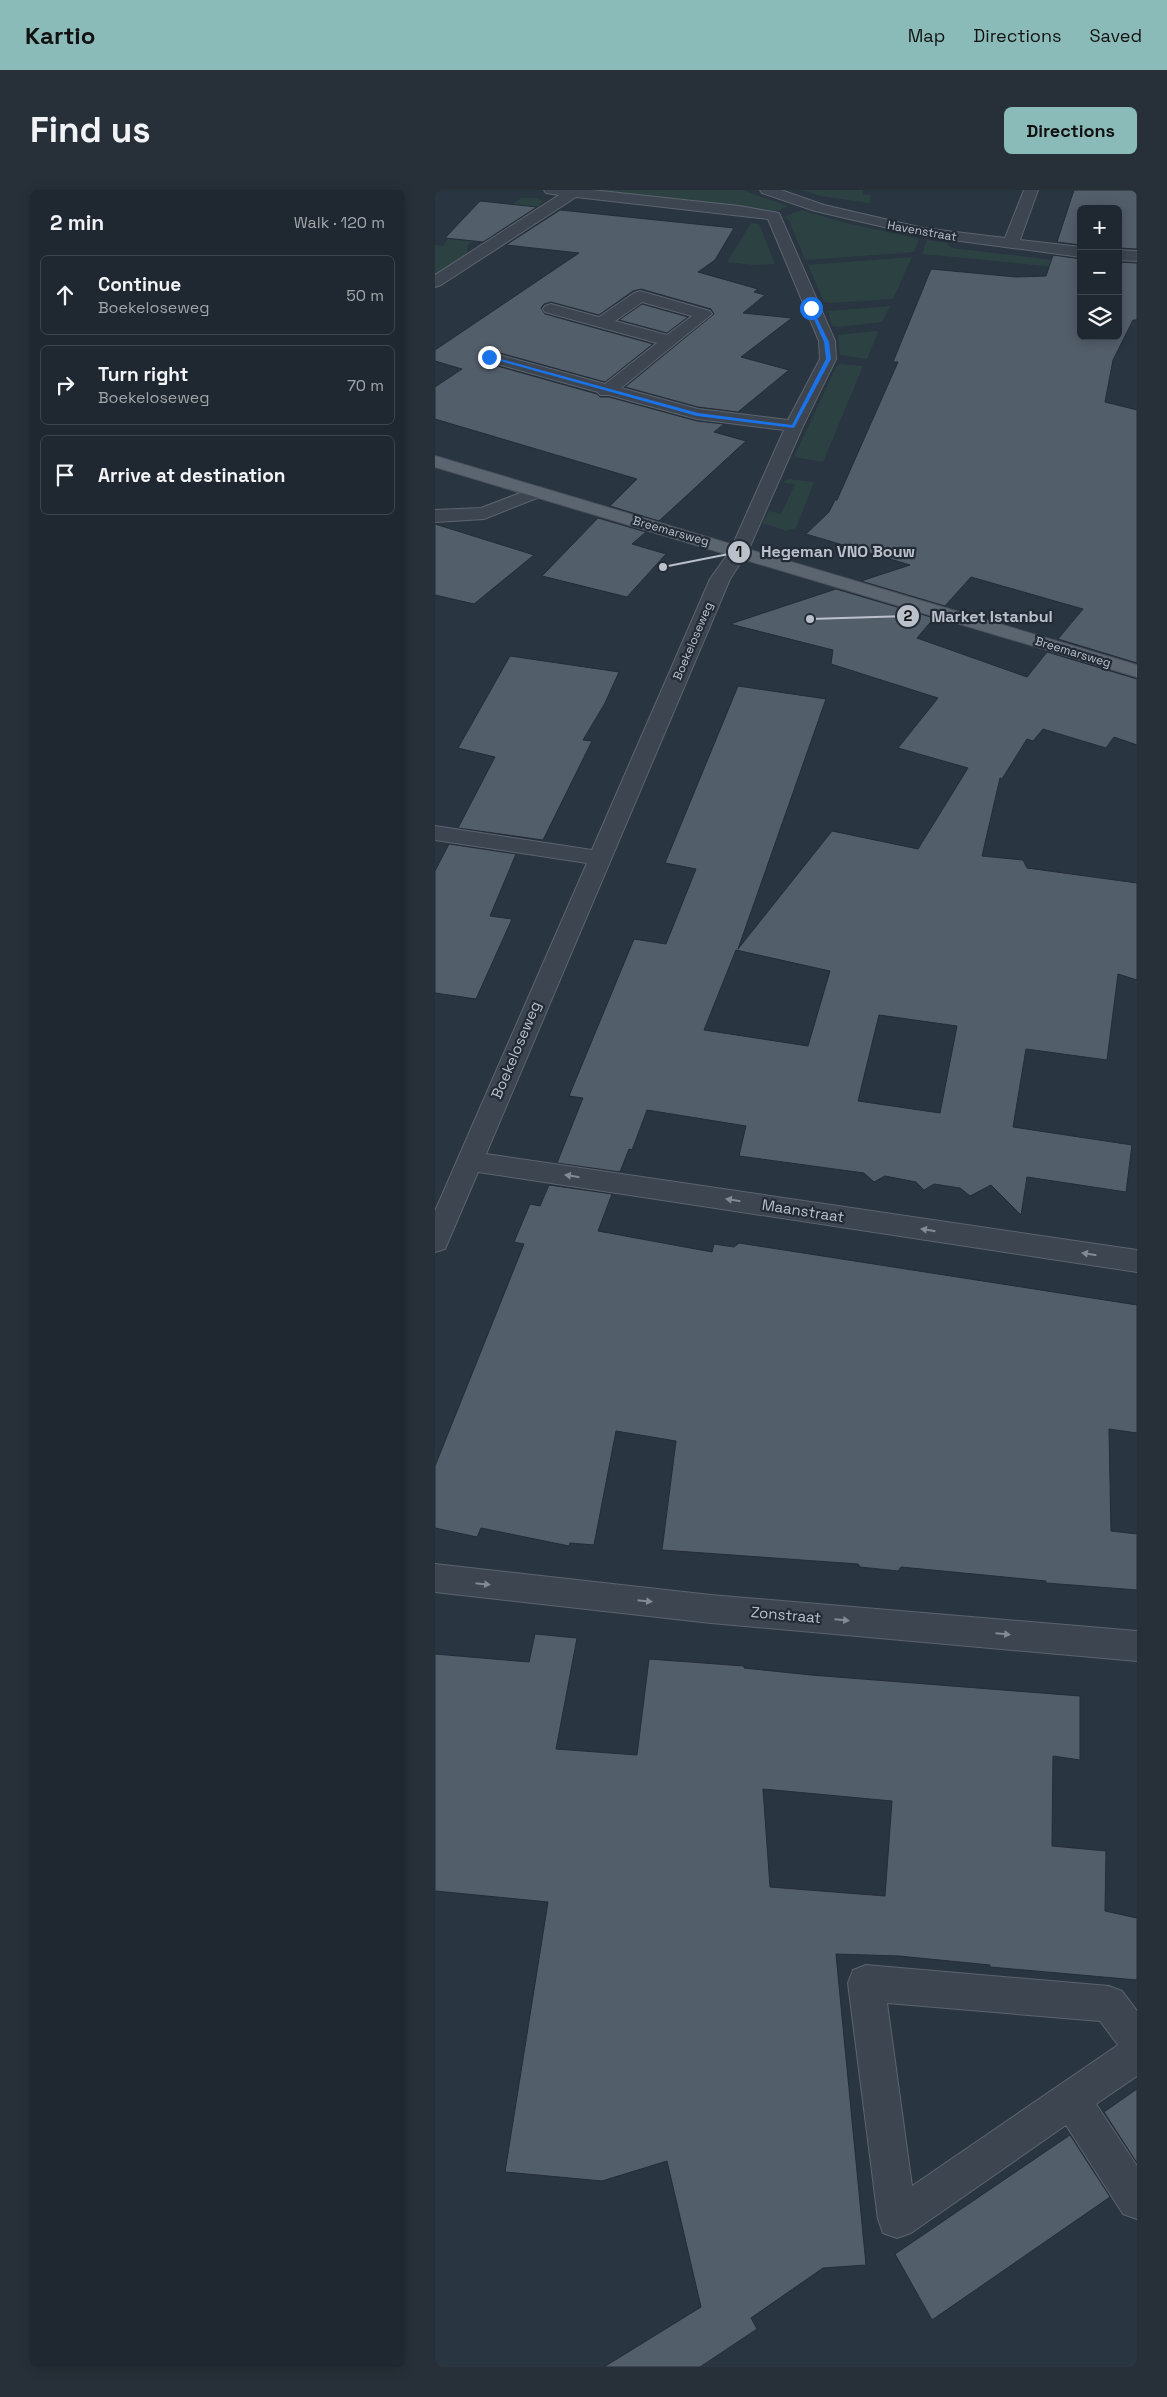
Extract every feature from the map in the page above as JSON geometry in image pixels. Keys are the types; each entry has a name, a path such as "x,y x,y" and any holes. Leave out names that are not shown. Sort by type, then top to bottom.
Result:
{"main road":[{"name":"Breemarsweg","path":"435,460 1137,672"}],"street":[{"path":"551,190 574,192"},
{"name":"Havenstraat","path":"767,190 820,208 876,223 923,232 1077,252"},
{"path":"1011,244 1031,190"},
{"path":"435,282 574,192"},
{"name":"Boekeloseweg","path":"435,1242 468,1161 720,579 739,551 794,426 828,359 827,342 774,216 739,210 574,192"},
{"path":"1122,255 1137,256"},
{"path":"603,322 640,296 703,314 606,391"},
{"path":"551,309 670,341"},
{"path":"489,357 606,391 697,414 794,426"},
{"path":"435,516 484,513 536,492"},
{"path":"435,833 599,858"},
{"name":"Maanstraat","path":"468,1161 1137,1261"},
{"name":"Zonstraat","path":"435,1578 711,1609 1137,1646"},
{"path":"1137,2041 1109,2004 866,1983 897,2219 1137,2054"},
{"path":"1071,2100 1137,2200"}],"green space":[{"path":"593,190 742,190 788,206 775,212 760,208"},
{"path":"802,190 863,190 863,194 871,195 869,203 820,196"},
{"path":"521,198 536,198 543,201 535,211 523,212 468,245 466,258 435,278 435,245 443,246 448,239 462,240"},
{"path":"801,210 846,223 919,239 914,252 805,260 789,220 784,217"},
{"path":"751,223 759,224 775,264 754,265 727,262"},
{"path":"927,240 946,243 952,248 1062,261 1074,257 1077,258 1077,266 1076,269 922,254"},
{"path":"912,257 893,299 824,302 808,265"},
{"path":"890,306 882,322 838,327 832,326 828,311"},
{"path":"878,332 867,359 840,355 838,335"},
{"path":"840,364 863,366 823,462 794,457 836,367"},
{"path":"788,479 814,482 796,528 786,531 762,523 769,511 781,514 795,484 782,483"}],"building":[{"path":"1074,190 1137,190 1137,249 1122,248 1122,205 1077,205 1077,244 1057,242"},
{"path":"480,201 537,207 483,242 445,238"},
{"path":"560,210 734,228 715,260 698,272 758,289 754,292 765,295 743,313 792,318 741,357 789,370 738,412 698,407 625,387 714,314 711,309 641,289 633,291 599,315 551,302 544,304 541,308 545,314 653,344 605,382 489,350 482,352 479,356 483,362 597,394 600,397 609,397 697,421 724,424 714,432 746,441 659,521 610,506 637,479 435,419 435,387 462,369 435,361 435,350 579,253 506,245"},
{"path":"1053,255 1077,258 1077,340 1122,340 1122,262 1137,263 1137,320 1133,320 1113,360 1105,402 1137,410 1137,663 1058,639 1083,609 971,577 945,606 861,581 910,565 806,534 829,512 835,500 837,500 898,362 893,362 931,269 1016,277 1046,276"},
{"path":"642,304 688,317 667,333 619,320"},
{"path":"598,518 646,532 632,544 666,554 627,597 542,576"},
{"path":"435,524 534,555 474,604 435,595"},
{"path":"836,589 934,618 917,638 1027,677 1047,652 1137,679 1137,745 1114,737 1106,748 1043,729 1033,741 1027,739 1002,779 1000,778 982,856 1023,860 1027,868 1137,883 1137,980 1118,974 1107,1060 1026,1049 1013,1127 1132,1145 1126,1192 1027,1177 1021,1215 991,1185 970,1196 960,1188 934,1184 924,1190 916,1182 885,1176 874,1182 864,1173 739,1156 746,1126 647,1110 632,1150 629,1149 620,1172 557,1163 583,1098 569,1096 634,939 666,944 696,869 665,863 738,686 826,699 738,949 832,831 918,849 968,768 898,748 938,698 831,664 833,650 730,624","holes":["736,950 830,971 808,1046 704,1030","879,1015 957,1026 940,1113 858,1101"]},
{"path":"510,656 619,672 605,703 583,740 592,741 543,840 458,828 495,757 458,748"},
{"path":"449,844 516,854 490,916 512,919 476,999 435,993 435,871"},
{"path":"549,1185 612,1194 598,1231 712,1252 714,1244 734,1247 739,1243 1137,1305 1137,1433 1109,1429 1111,1531 1137,1534 1137,1590 1046,1583 1046,1581 901,1567 898,1571 860,1567 858,1564 662,1550 676,1441 616,1431 594,1545 570,1543 569,1546 481,1528 477,1537 435,1528 435,1466 524,1244 514,1242 530,1204 540,1206"},
{"path":"535,1634 577,1638 556,1749 637,1755 649,1659 744,1666 744,1668 811,1675 1080,1696 1080,1760 1053,1756 1052,1846 1106,1851 1105,1911 1137,1918 1137,1980 990,1967 990,1965 899,1956 836,1954 866,2265 823,2268 751,2318 757,2329 700,2367 604,2367 701,2307 667,2161 602,2181 505,2172 548,1902 435,1891 435,1654 529,1662","holes":["763,1789 892,1801 885,1896 770,1887"]},
{"path":"1137,2089 1137,2163 1104,2112"},
{"path":"1070,2135 1110,2197 932,2320 895,2254"}],"place":[{"name":"Hegeman VNO Bouw","path":"663,567"},
{"name":"Market Istanbul","path":"810,619"}],"route":[{"path":"489,357 606,391 697,414 794,426 828,359 827,342 811,308"}]}
